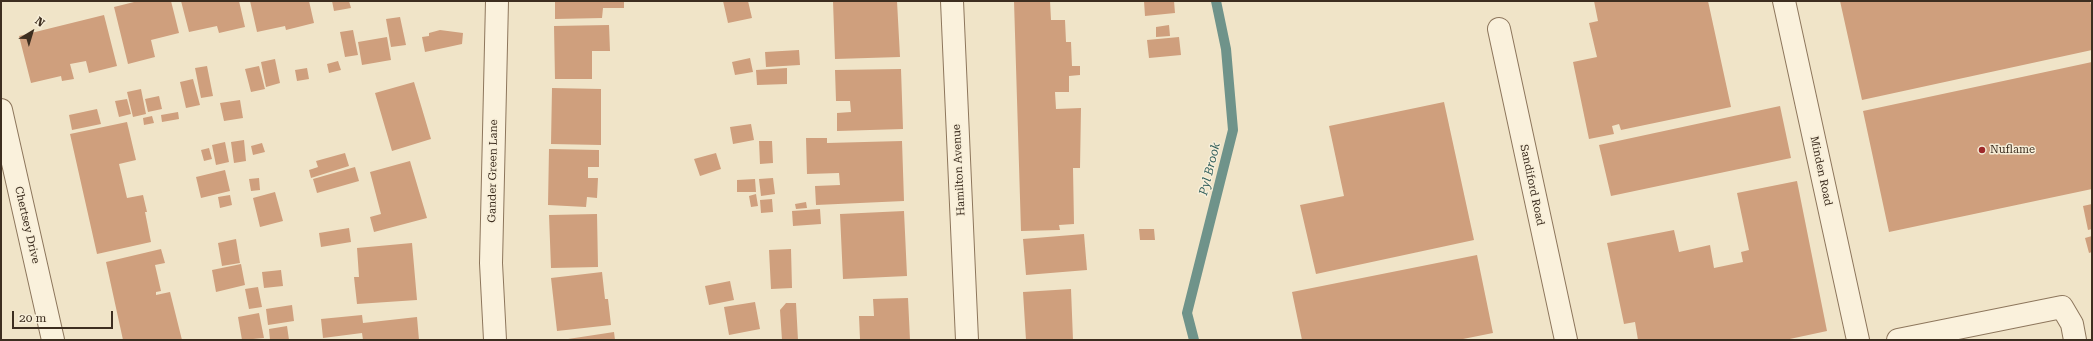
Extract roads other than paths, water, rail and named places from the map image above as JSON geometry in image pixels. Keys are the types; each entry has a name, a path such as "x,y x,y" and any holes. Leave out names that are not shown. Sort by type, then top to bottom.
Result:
{"street":[{"name":"Gander Green Lane","path":"495,340 491,263 497,1"},
{"name":"Hamilton Avenue","path":"952,1 967,340"},
{"name":"Minden Road","path":"1784,1 1858,340"},
{"name":"Sandiford Road","path":"1498,29 1566,340"},
{"name":"Chertsey Drive","path":"1,110 53,340"},
{"path":"1898,340 2062,307 2072,324 2075,340"}],"waterway":[{"name":"Pyl Brook","path":"1194,340 1187,313 1233,130 1226,49 1216,1"}],"place":[{"name":"Nuflame","path":"1982,150"}]}
